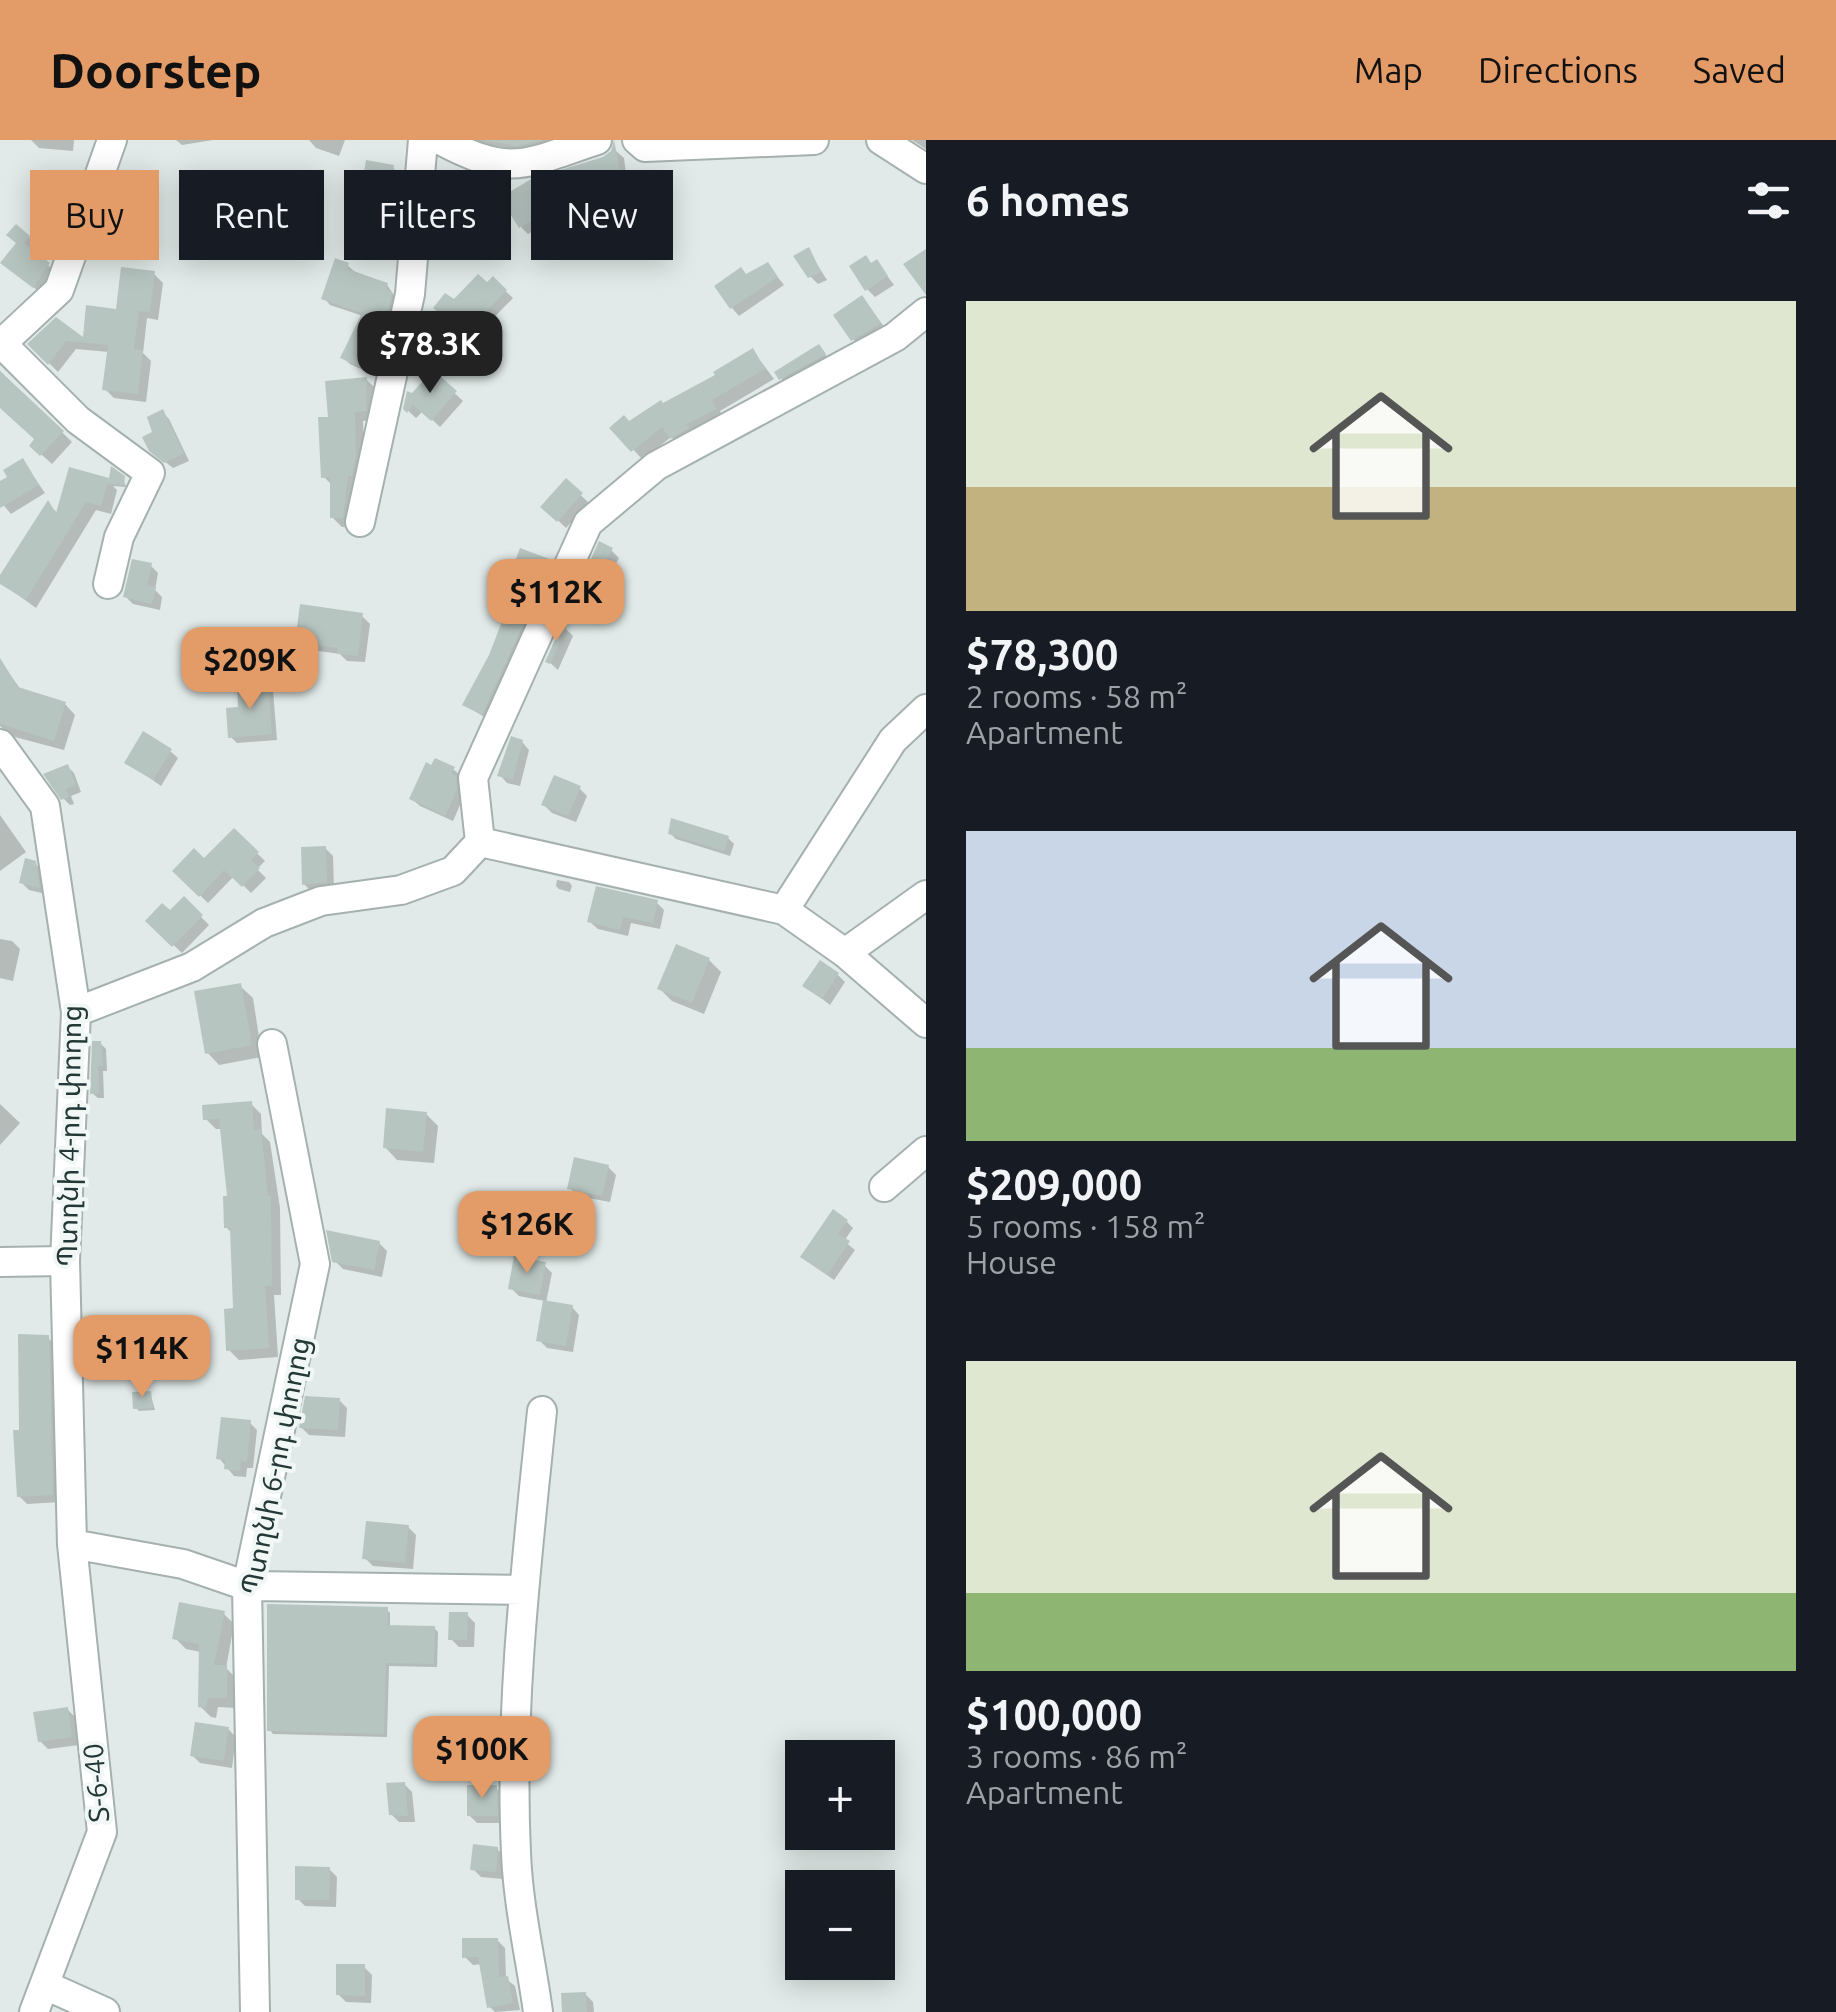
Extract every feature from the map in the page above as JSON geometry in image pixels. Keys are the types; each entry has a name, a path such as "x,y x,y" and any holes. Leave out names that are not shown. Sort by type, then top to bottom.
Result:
{"street":[{"path":"108,584 119,537 150,473 78,420 1,345 59,290 112,140"},
{"path":"360,522 410,294 423,140"},
{"path":"440,140 476,159 519,166 597,140"},
{"path":"637,140 645,147 814,140"},
{"path":"881,140 926,169"},
{"path":"76,1012 192,967 264,923 307,906 401,890 453,871 480,842 473,778 588,523 656,466 895,337 926,312"},
{"path":"784,910 893,740 926,708"},
{"name":"Պտղնի 4-րդ փողոց","path":"0,744 45,806 76,1012 65,1261 72,1544"},
{"path":"480,842 784,910 845,954 926,1023"},
{"path":"845,954 926,895"},
{"name":"Պտղնի 6-րդ փողոց","path":"256,2012 247,1586 314,1264 272,1044"},
{"path":"884,1187 926,1150"},
{"path":"0,1262 65,1261"},
{"path":"538,2012 516,1857 515,1776 524,1590 542,1412"},
{"path":"72,1544 183,1564 247,1586 524,1590"},
{"name":"Տ-6-40","path":"34,2012 102,1832 72,1544"},
{"path":"45,1984 106,2012"}],"building":[{"path":"482,140 543,140 517,146"},
{"path":"614,140 620,170 560,170 603,157 611,151"},
{"path":"366,160 394,165 393,170 364,170"},
{"path":"531,179 531,221 519,228 511,215 511,191"},
{"path":"16,224 30,236 24,243 30,248 30,260 50,263 33,288 0,263 16,243 6,235"},
{"path":"809,247 821,272 808,278 793,256"},
{"path":"926,249 926,295 903,264"},
{"path":"866,255 871,263 877,259 888,276 865,291 849,266"},
{"path":"335,258 349,263 347,269 388,283 386,290 392,292 375,374 340,358 362,313 321,299"},
{"path":"768,262 778,277 730,309 714,286 741,267 746,274"},
{"path":"121,267 155,271 150,312 139,311 134,349 143,350 138,394 102,390 108,345 66,341 48,365 27,344 56,317 83,337 86,305 116,309"},
{"path":"478,274 487,282 493,276 507,290 470,328 473,330 447,365 423,348 444,317 433,308 445,293 454,299"},
{"path":"862,295 881,323 851,341 833,315"},
{"path":"819,344 826,354 779,380 774,372"},
{"path":"753,348 765,369 712,400 716,409 687,424 689,428 670,439 662,427 631,452 609,428 624,415 629,421 661,400 663,403 715,375 713,372"},
{"path":"433,370 457,391 431,421 413,405 407,413 403,409 407,391 412,393"},
{"path":"0,371 64,431 40,456 29,446 34,439 0,408"},
{"path":"367,377 366,411 355,412 356,457 352,476 348,476 343,518 330,518 330,477 321,478 318,417 328,417 325,381"},
{"path":"163,409 184,454 164,463 149,451 142,437 152,432 147,417"},
{"path":"23,458 39,485 0,508 0,481 7,477 3,470"},
{"path":"111,466 125,476 124,485 108,484"},
{"path":"69,467 109,478 101,506 86,502 26,600 0,584 0,575 48,500 56,513"},
{"path":"566,478 583,493 557,522 540,507"},
{"path":"599,541 613,548 597,576 586,570"},
{"path":"520,548 552,560 538,591 508,580"},
{"path":"132,559 152,563 147,586 156,587 152,604 123,597"},
{"path":"300,604 363,613 358,656 337,654 337,648 295,642"},
{"path":"506,611 526,618 482,715 462,705 489,655"},
{"path":"562,624 567,626 550,664 545,662"},
{"path":"0,658 18,687 66,702 54,741 0,724"},
{"path":"268,682 272,734 228,738 226,708 238,707 237,684"},
{"path":"143,731 172,749 153,780 124,763"},
{"path":"511,736 523,740 513,780 497,776"},
{"path":"435,758 455,767 451,774 456,776 457,790 445,816 409,799 426,762 431,765"},
{"path":"68,764 76,785 66,789 69,797 61,800 43,774"},
{"path":"554,775 581,786 568,816 541,805"},
{"path":"671,818 729,836 724,851 668,834"},
{"path":"234,828 259,852 251,860 260,868 242,887 224,870 199,897 172,871 194,848 204,858"},
{"path":"326,846 327,882 302,885 301,847"},
{"path":"25,858 36,861 40,888 19,883"},
{"path":"596,886 658,900 653,923 623,917 620,930 587,922"},
{"path":"184,896 203,915 172,947 145,921 162,903 170,910"},
{"path":"676,944 710,958 692,1003 657,989"},
{"path":"820,960 839,973 822,999 802,986"},
{"path":"241,983 252,1045 205,1054 194,991"},
{"path":"92,1041 101,1041 103,1066 98,1066 99,1093 90,1094"},
{"path":"252,1101 254,1130 261,1129 271,1196 272,1286 265,1286 269,1348 226,1351 224,1309 233,1308 230,1228 224,1228 223,1196 227,1196 219,1119 203,1120 202,1105"},
{"path":"386,1108 427,1112 423,1152 383,1148"},
{"path":"574,1157 609,1165 602,1196 567,1189"},
{"path":"833,1209 848,1220 838,1234 850,1241 827,1275 800,1257"},
{"path":"326,1230 380,1241 374,1270 332,1262"},
{"path":"514,1256 546,1262 540,1295 508,1289"},
{"path":"543,1300 573,1305 566,1346 536,1341"},
{"path":"18,1334 49,1335 53,1495 17,1497 13,1430 19,1430"},
{"path":"151,1391 153,1408 133,1409 132,1392"},
{"path":"305,1396 340,1398 338,1430 299,1428"},
{"path":"221,1417 251,1420 247,1462 241,1461 240,1471 224,1469 225,1460 216,1459"},
{"path":"366,1521 409,1525 405,1563 362,1559"},
{"path":"179,1602 225,1611 214,1665 227,1665 227,1698 208,1698 206,1708 198,1707 199,1644 172,1639"},
{"path":"267,1604 388,1607 387,1625 435,1626 434,1664 386,1663 384,1734 267,1731"},
{"path":"449,1612 468,1612 467,1640 448,1640"},
{"path":"68,1707 72,1737 38,1742 33,1712"},
{"path":"195,1722 229,1727 224,1761 190,1756"},
{"path":"405,1782 408,1816 389,1815 386,1783"},
{"path":"467,1785 497,1785 498,1816 467,1816"},
{"path":"473,1844 498,1847 496,1872 470,1870"},
{"path":"295,1866 330,1867 329,1900 295,1900"},
{"path":"462,1938 498,1938 499,1977 508,1976 513,2003 487,2008 478,1957 462,1958"},
{"path":"336,1964 365,1964 365,1996 336,1995"},
{"path":"586,1992 587,2012 562,2012 561,1993"}]}
